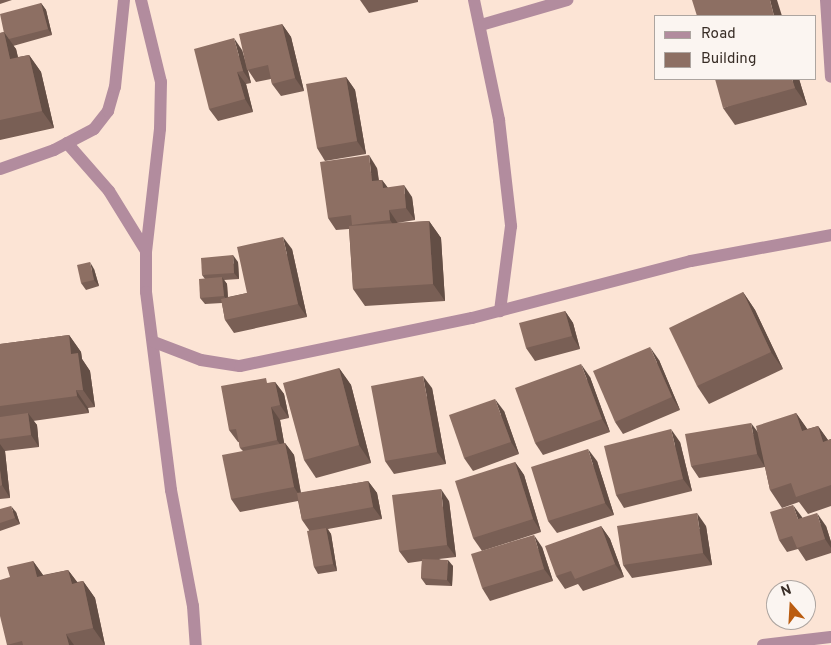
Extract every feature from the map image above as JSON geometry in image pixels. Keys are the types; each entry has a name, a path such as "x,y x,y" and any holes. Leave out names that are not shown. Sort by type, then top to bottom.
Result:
{"street":[{"path":"0,169 67,143 94,129 108,111 115,87 124,0"},
{"path":"141,0 161,82 160,129 146,251 146,292 154,342 171,490 194,606 196,645"},
{"path":"474,0 482,25 499,120 511,226 500,311"},
{"path":"482,25 567,0"},
{"path":"826,0 831,77"},
{"path":"67,143 109,191 146,251"},
{"path":"154,342 201,360 240,366 500,311 691,261 831,235"},
{"path":"763,645 831,637"}],"building":[{"path":"692,0 770,0 774,15 697,15"},
{"path":"41,3 48,29 9,39 4,33 0,14"},
{"path":"282,24 295,78 272,84 268,65 247,70 239,34"},
{"path":"4,32 10,59 29,55 42,111 0,120 0,33"},
{"path":"234,38 243,71 237,72 245,99 209,109 194,49"},
{"path":"346,77 357,141 317,148 306,84"},
{"path":"715,80 792,80 795,88 723,108"},
{"path":"369,155 372,181 382,180 383,188 404,185 406,208 389,210 390,220 352,225 351,215 328,218 320,162"},
{"path":"429,221 433,284 353,289 349,226"},
{"path":"283,237 298,304 225,320 221,299 247,293 237,247"},
{"path":"233,255 234,273 202,275 201,258"},
{"path":"90,262 94,280 81,283 77,265"},
{"path":"222,277 224,296 200,298 199,279"},
{"path":"743,292 771,352 697,386 669,328"},
{"path":"565,311 572,336 526,348 519,323"},
{"path":"69,335 71,354 78,353 83,390 76,390 77,396 0,406 0,344"},
{"path":"650,347 672,397 615,422 593,371"},
{"path":"581,364 602,419 535,443 515,388"},
{"path":"339,368 359,445 304,460 283,383"},
{"path":"423,376 437,452 385,461 371,386"},
{"path":"266,378 267,383 275,382 280,405 271,407 277,440 240,448 236,429 229,430 221,386"},
{"path":"495,399 511,442 464,458 449,415"},
{"path":"28,413 31,435 0,439 0,417"},
{"path":"796,413 802,431 818,426 823,442 831,439 831,485 796,497 791,483 770,490 756,426"},
{"path":"751,423 757,454 691,466 685,434"},
{"path":"671,429 683,479 616,495 604,446"},
{"path":"285,443 294,487 231,499 222,455"},
{"path":"588,449 605,503 548,521 531,467"},
{"path":"515,462 533,519 473,538 455,481"},
{"path":"0,470 2,485 0,486"},
{"path":"368,481 373,507 302,520 297,493"},
{"path":"441,489 447,545 399,551 392,495"},
{"path":"793,505 798,519 817,513 825,539 797,548 792,536 779,540 770,512"},
{"path":"11,506 15,518 0,523 0,509"},
{"path":"697,513 703,553 623,565 617,526"},
{"path":"601,526 615,564 575,579 571,571 556,576 545,546"},
{"path":"326,528 333,564 314,567 307,531"},
{"path":"534,535 544,569 482,588 471,554"},
{"path":"422,559 448,560 447,580 421,578"},
{"path":"33,561 37,577 68,570 72,584 83,581 93,628 66,634 69,645 23,645 22,641 7,645 0,616 0,580 10,577 7,567"}]}
